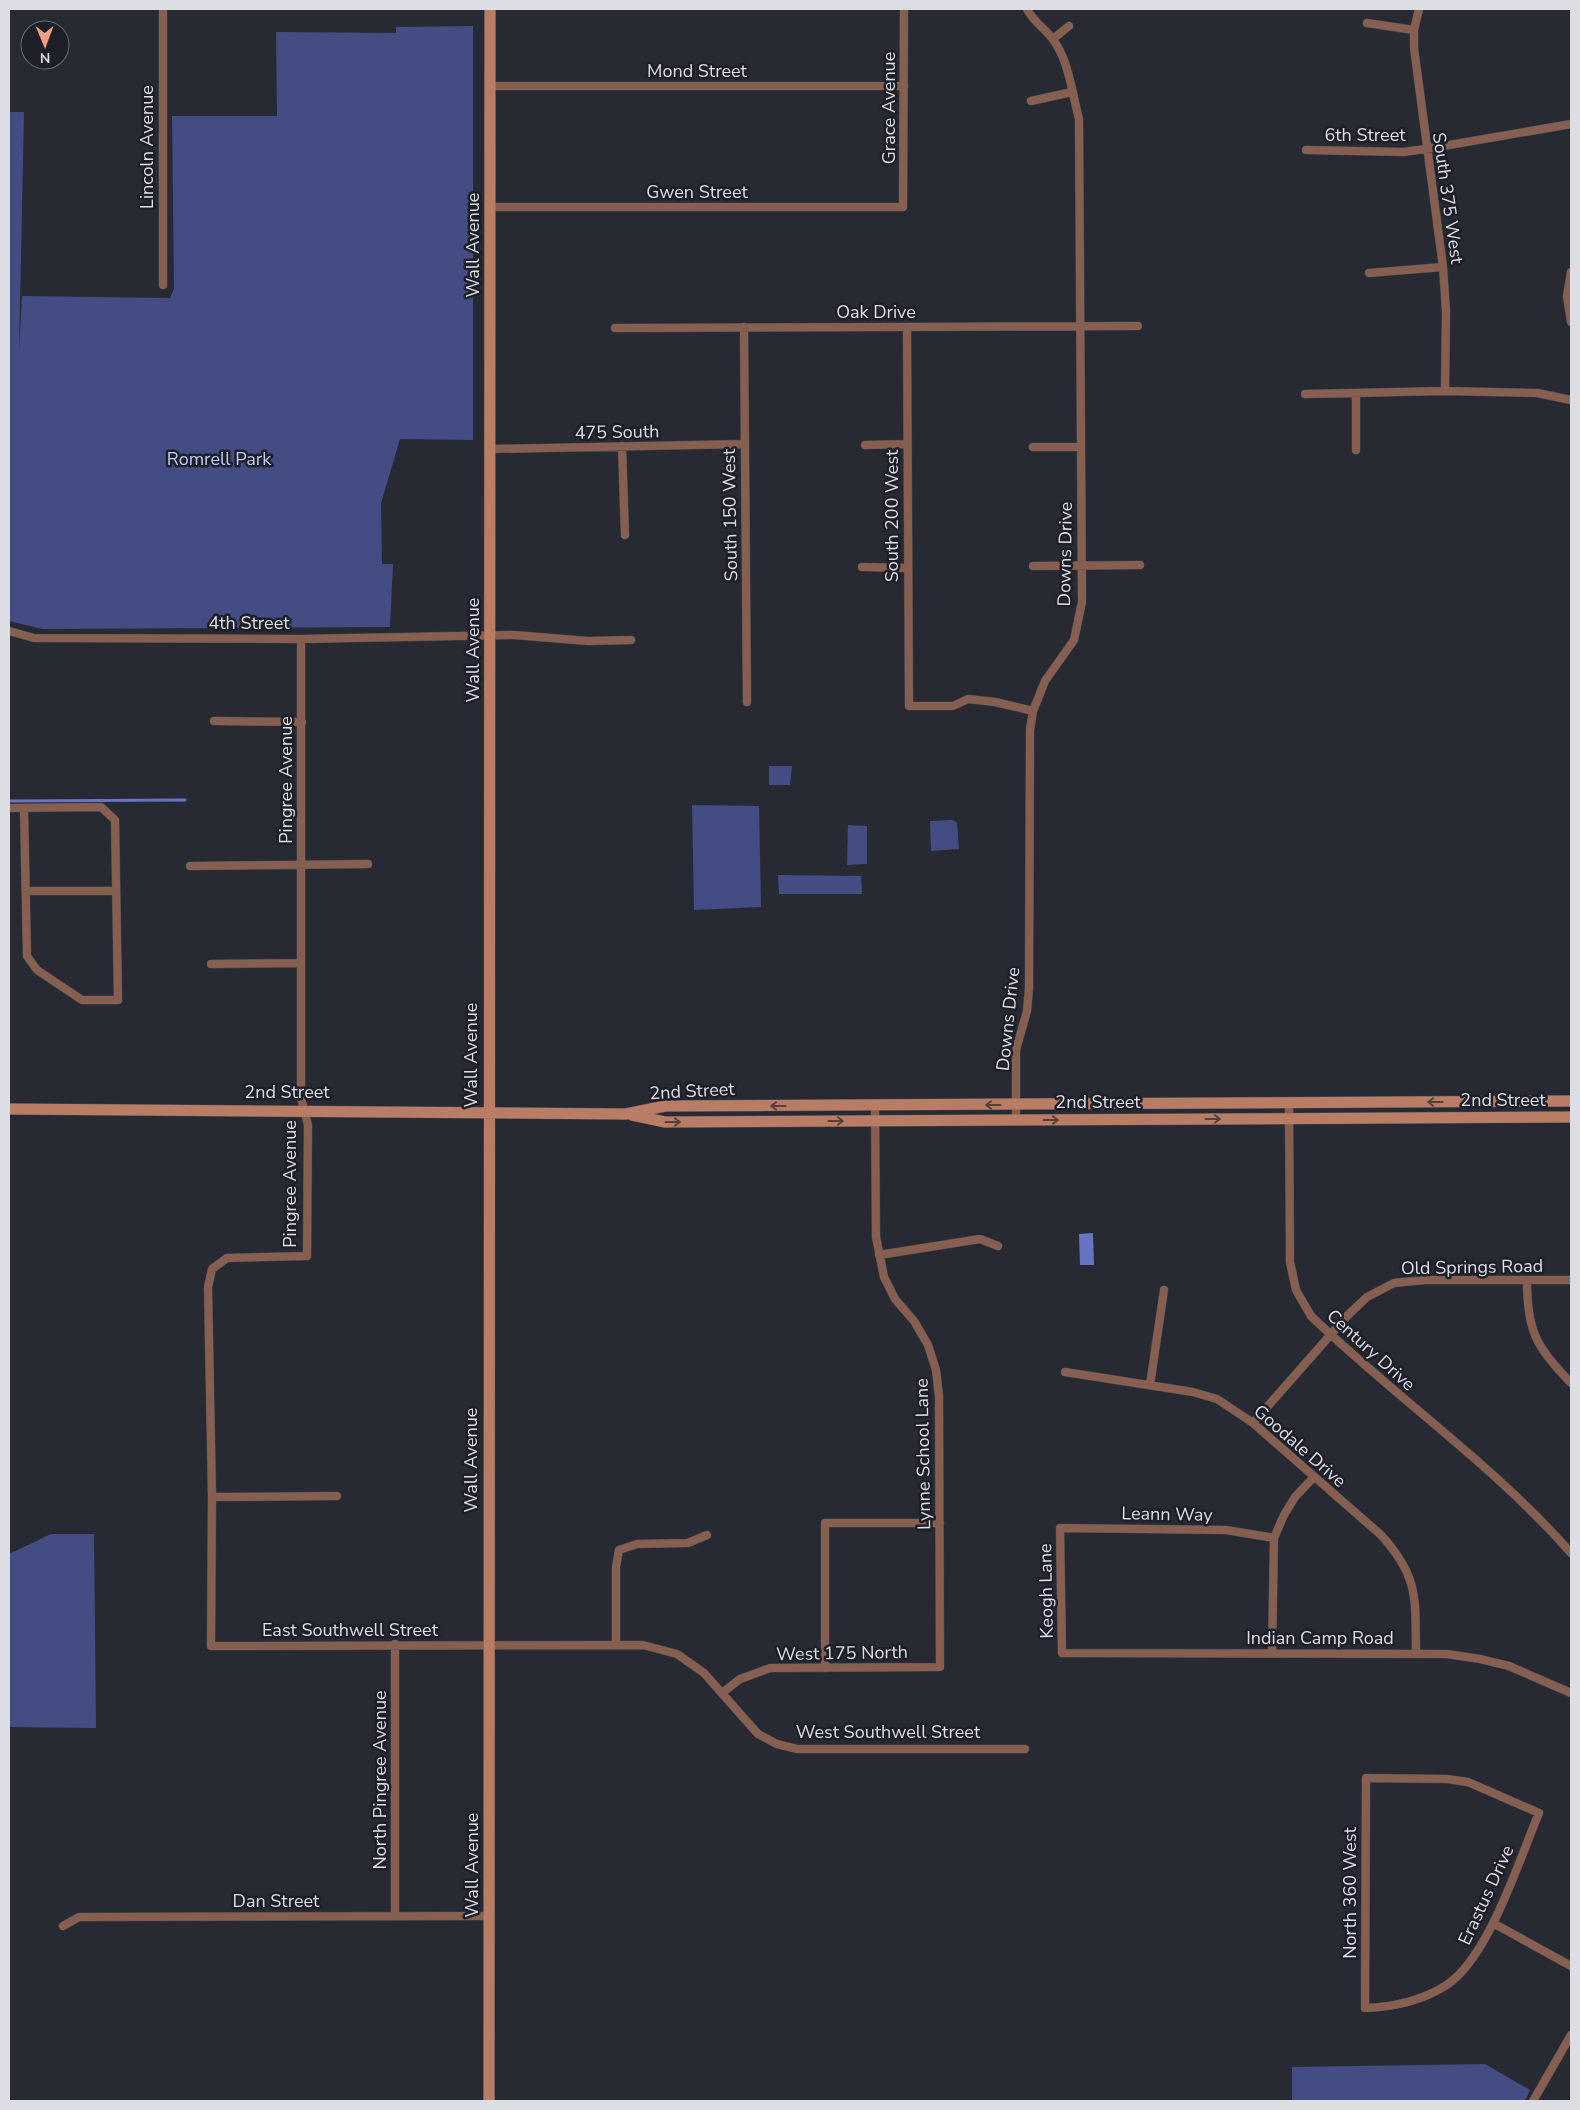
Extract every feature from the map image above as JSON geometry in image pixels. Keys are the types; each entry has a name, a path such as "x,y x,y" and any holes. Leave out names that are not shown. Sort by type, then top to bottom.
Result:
{"main road":[{"name":"Wall Avenue","path":"489,2101 490,9"},
{"name":"2nd Street","path":"626,1114 665,1106 1571,1101"},
{"name":"2nd Street","path":"9,1109 626,1114 666,1122 1571,1117"}],"street":[{"name":"Lincoln Avenue","path":"163,9 163,285"},
{"name":"Grace Avenue","path":"903,207 904,9"},
{"name":"Downs Drive","path":"1016,1120 1016,1050 1028,1011 1029,988 1030,730 1034,711 1046,681 1074,640 1082,602 1079,119 1065,65 1053,39 1031,16 1027,9"},
{"name":"South 375 West","path":"1419,9 1414,30 1426,149 1443,267 1446,311 1445,391"},
{"path":"1367,23 1414,30"},
{"path":"1053,39 1069,26"},
{"name":"Mond Street","path":"490,86 904,86"},
{"path":"1031,101 1072,92"},
{"name":"6th Street","path":"1306,150 1403,152 1571,124"},
{"name":"Gwen Street","path":"490,207 903,207"},
{"path":"1369,274 1443,267"},
{"path":"1571,272 1567,296 1571,322"},
{"name":"Oak Drive","path":"615,328 1138,326"},
{"name":"South 150 West","path":"744,327 747,702"},
{"name":"South 200 West","path":"907,327 909,706 954,706 968,699 995,702 1034,711"},
{"path":"1305,394 1445,391 1537,393 1571,400"},
{"path":"1356,393 1356,450"},
{"name":"475 South","path":"490,449 744,444"},
{"path":"865,445 907,444"},
{"path":"622,446 625,535"},
{"path":"1033,447 1081,447"},
{"path":"1033,566 1140,565"},
{"path":"862,567 907,568"},
{"name":"4th Street","path":"9,631 34,638 490,636 588,641 631,640"},
{"name":"Pingree Avenue","path":"211,1646 212,1497 208,1287 212,1269 227,1258 307,1256 308,1125 302,1098 301,638"},
{"path":"214,721 302,722"},
{"path":"9,808 101,808 115,820 118,1000 82,1000 36,970 28,956 24,809"},
{"path":"190,866 368,864"},
{"path":"26,891 116,890"},
{"path":"210,964 301,963"},
{"name":"Century Drive","path":"1289,1103 1290,1262 1296,1290 1311,1316 1506,1487 1549,1527 1571,1554"},
{"name":"Lynne School Lane","path":"875,1105 876,1237 884,1277 895,1299 914,1320 936,1370 939,1396 940,1667"},
{"path":"879,1255 980,1239 998,1246"},
{"name":"Old Springs Road","path":"1253,1423 1367,1297 1394,1284 1425,1280 1571,1280"},
{"path":"1527,1280 1530,1322 1536,1340 1571,1383"},
{"path":"1150,1385 1164,1290"},
{"name":"Goodale Drive","path":"1066,1372 1150,1385 1216,1398 1253,1423 1381,1535 1403,1564 1411,1579 1414,1598 1416,1654"},
{"path":"1272,1653 1274,1538 1284,1515 1314,1477"},
{"path":"212,1497 337,1496"},
{"path":"825,1668 825,1523 940,1523"},
{"name":"Leann Way","path":"1060,1528 1226,1530 1274,1538"},
{"name":"Keogh Lane","path":"1060,1528 1062,1653"},
{"path":"616,1645 616,1568 620,1550 637,1544 688,1543 707,1534"},
{"name":"North Pingree Avenue","path":"395,1644 395,1916"},
{"name":"East Southwell Street","path":"211,1646 489,1645"},
{"name":"West Southwell Street","path":"489,1645 642,1645 677,1654 704,1673 758,1734 777,1744 797,1749 1025,1749"},
{"name":"Indian Camp Road","path":"1062,1653 1447,1654 1509,1666 1571,1692"},
{"name":"West 175 North","path":"722,1693 740,1679 770,1668 940,1667"},
{"name":"Erastus Drive","path":"1364,2008 1404,2004 1446,1986 1466,1968 1482,1945 1493,1923 1539,1813 1468,1782 1447,1779 1366,1778"},
{"name":"North 360 West","path":"1364,2008 1366,1778"},
{"name":"Dan Street","path":"63,1926 78,1917 490,1916"},
{"path":"1493,1923 1571,1966"},
{"path":"1533,2101 1571,2035"}],"green space":[{"name":"Romrell Park","path":"473,26 473,440 400,439 381,503 382,564 393,564 390,627 42,629 9,621 9,112 24,112 19,352 22,296 170,298 174,289 172,116 277,116 276,32 396,33 396,27"},
{"path":"769,766 792,766 790,785 769,785"},
{"path":"692,805 759,806 761,907 694,910"},
{"path":"953,820 957,823 959,849 931,851 930,821"},
{"path":"848,825 867,826 867,864 847,865"},
{"path":"778,875 861,876 862,894 779,894"},
{"path":"51,1534 94,1534 96,1728 9,1727 9,1554"},
{"path":"1485,2064 1530,2090 1525,2101 1292,2101 1292,2067"}],"shaded area":[{"path":"1093,1233 1094,1265 1080,1265 1079,1234"}],"waterway":[{"path":"9,801 185,800"}]}
